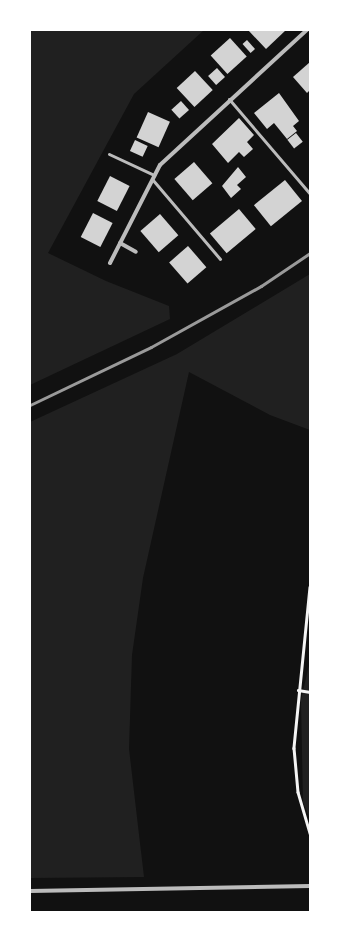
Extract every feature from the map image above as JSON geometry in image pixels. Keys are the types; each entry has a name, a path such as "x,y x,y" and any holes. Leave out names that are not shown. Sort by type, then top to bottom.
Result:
{"street":[{"path":"110,263 153,177 167,157 228,99 307,30"},
{"path":"120,243 136,252"},
{"path":"30,891 310,886"}],"lane":[{"path":"228,99 310,194"},
{"path":"109,154 153,177 220,259"}],"path":[{"path":"310,587 298,690 294,748 298,792 310,833"},
{"path":"298,690 310,692"}],"shaded area":[{"path":"30,30 204,30 134,94 48,253 106,281 169,306 170,319 30,385"},
{"path":"310,274 310,430 270,415 189,372 143,578 132,655 129,749 144,877 30,878 30,422 177,354"},
{"path":"310,661 310,819 303,802 301,700"}],"building":[{"path":"248,30 286,30 266,49"},
{"path":"230,38 247,57 227,74 211,55"},
{"path":"247,40 255,49 251,53 243,44"},
{"path":"310,62 310,90 307,93 293,77"},
{"path":"217,68 225,77 216,85 208,76"},
{"path":"195,71 213,90 194,107 177,88"},
{"path":"279,93 299,121 293,126 297,131 287,139 274,123 267,129 254,113"},
{"path":"181,101 189,110 179,119 171,110"},
{"path":"148,112 170,122 159,147 137,138"},
{"path":"239,118 254,135 247,142 253,149 244,157 239,152 228,163 212,144"},
{"path":"296,133 303,142 294,148 287,140"},
{"path":"135,140 148,146 143,157 130,151"},
{"path":"194,162 212,183 193,200 174,179"},
{"path":"238,167 246,177 237,185 241,189 231,198 222,186"},
{"path":"110,176 130,186 117,211 97,201"},
{"path":"285,180 302,201 271,226 254,205"},
{"path":"239,209 256,229 227,253 210,233"},
{"path":"93,213 113,223 100,247 81,237"},
{"path":"160,214 178,235 159,252 140,231"},
{"path":"188,246 206,267 188,284 169,262"}],"railway":[{"path":"30,405 151,347 261,286 310,253"}]}
